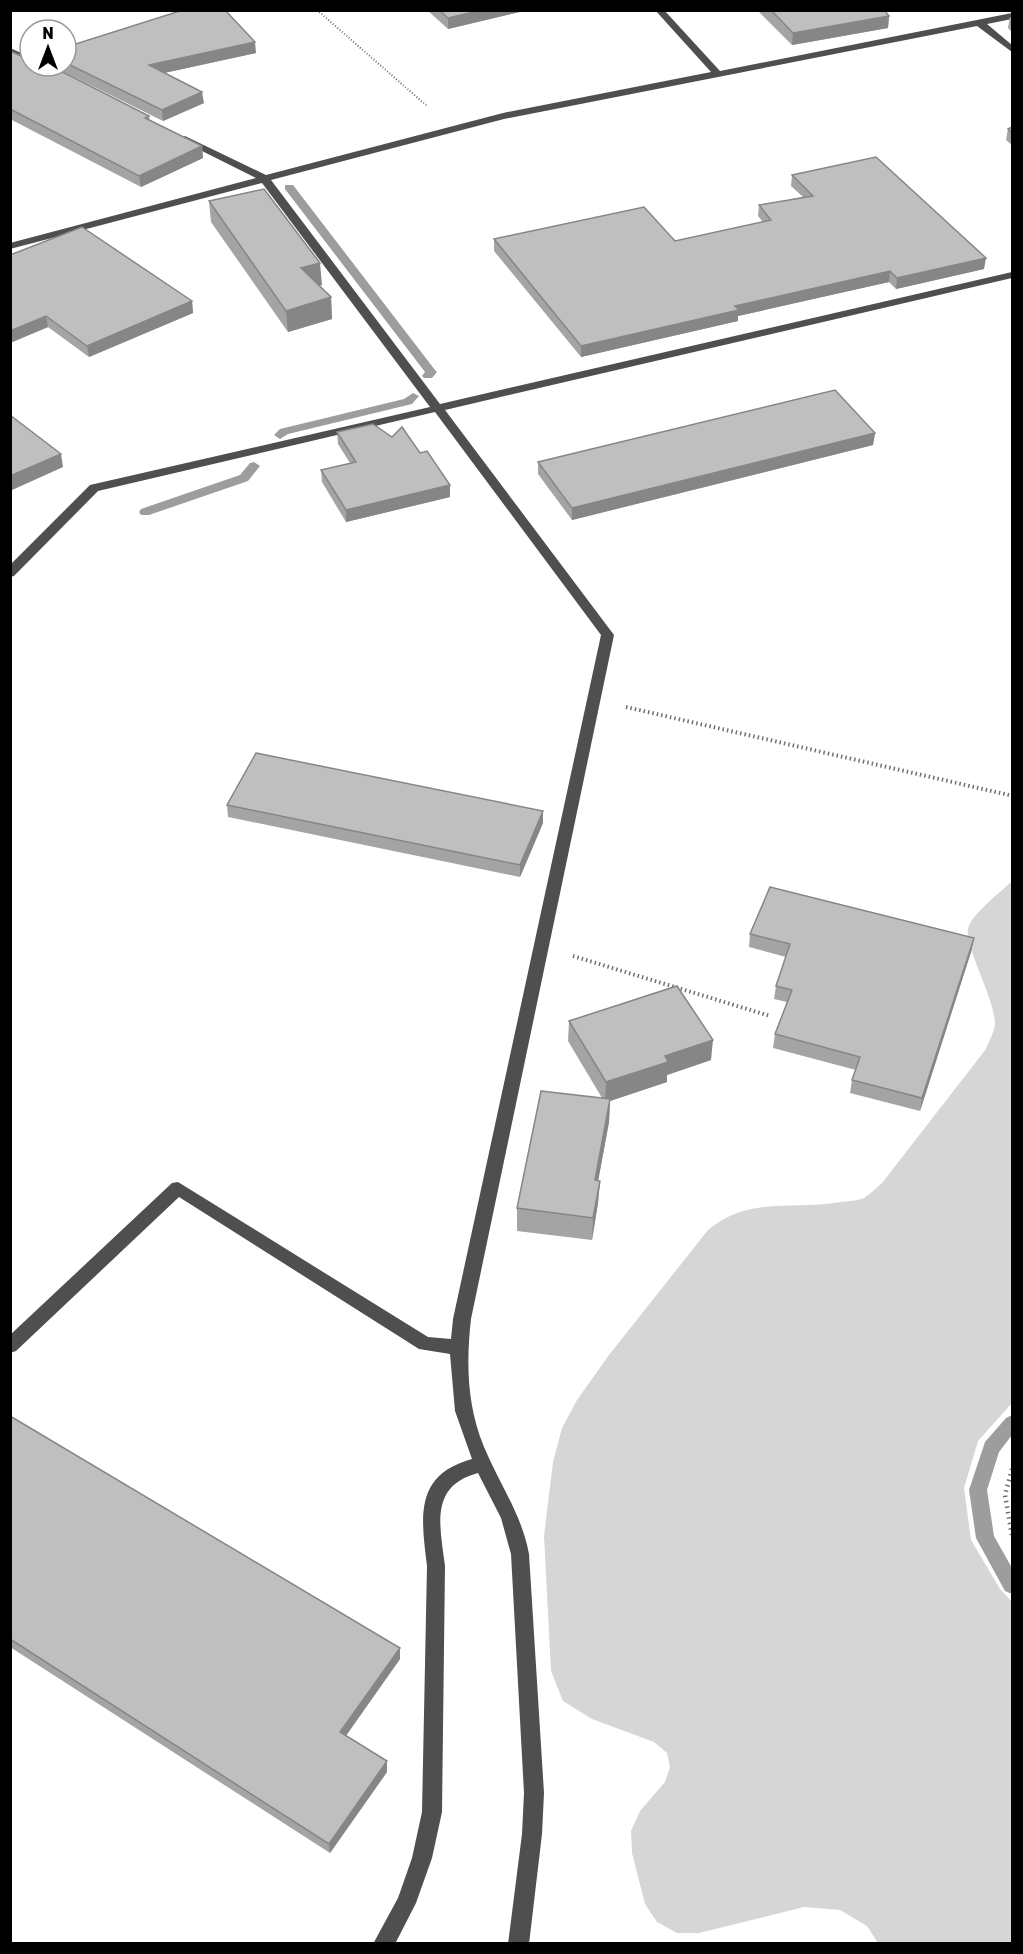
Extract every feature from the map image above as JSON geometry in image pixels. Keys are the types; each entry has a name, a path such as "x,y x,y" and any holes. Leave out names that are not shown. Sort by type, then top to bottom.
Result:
{"street":[{"path":"659,10 717,74"},
{"path":"10,246 453,128 567,102 1012,16"},
{"path":"980,23 1012,49"},
{"path":"179,136 264,178 608,634 464,1308 458,1347 460,1392 468,1428 483,1464 511,1518 520,1554 534,1793 532,1834 518,1944"},
{"path":"10,573 94,488 1012,275"},
{"path":"10,1346 178,1188 425,1344 458,1347"},
{"path":"383,1944 406,1903 422,1858 432,1812 436,1566 432,1509 438,1490 449,1475 483,1464"}],"path":[{"path":"317,10 453,128"},
{"path":"594,702 614,704 1009,795"},
{"path":"541,950 562,953 770,1016"},
{"path":"1012,1469 1005,1495 1012,1536"}],"shaded area":[{"path":"1012,881 1012,1403 978,1441 964,1488 971,1540 1000,1589 1012,1602 1012,1943 878,1943 867,1926 840,1910 804,1907 699,1933 677,1933 657,1922 645,1904 632,1853 631,1831 640,1811 665,1782 670,1767 667,1753 654,1742 592,1719 563,1701 551,1671 544,1536 553,1462 562,1428 577,1400 609,1355 708,1230 724,1219 756,1208 861,1199 882,1183 986,1049 992,1036 995,1023 993,1012 970,947 968,929 975,916"}],"building":[{"path":"183,10 225,10 255,42 149,65 202,92 162,110 78,69 78,43"},
{"path":"439,10 482,10 448,18"},
{"path":"771,10 884,10 889,16 793,33"},
{"path":"10,51 18,55 18,78 75,78 149,116 145,118 202,146 139,176 10,109"},
{"path":"876,157 986,258 897,278 890,271 735,306 739,310 581,346 494,239 644,207 675,241 771,220 759,205 813,196 792,175"},
{"path":"264,189 320,263 301,268 331,297 286,311 209,201"},
{"path":"82,227 192,301 87,346 46,316 10,331 10,255"},
{"path":"835,390 875,433 572,508 538,462"},
{"path":"10,415 61,454 10,476"},
{"path":"373,424 392,437 402,427 420,453 427,451 450,485 346,510 321,470 356,462 337,432"},
{"path":"256,753 543,811 520,865 227,805"},
{"path":"770,887 974,938 922,1098 852,1080 860,1057 775,1034 792,990 776,986 790,944 750,934"},
{"path":"677,986 713,1040 665,1056 668,1062 606,1082 569,1021"},
{"path":"541,1091 610,1099 595,1180 600,1181 593,1218 517,1208"},
{"path":"10,1416 400,1648 340,1732 387,1761 329,1844 10,1639"}],"waterway":[{"path":"289,187 431,372 428,376"},
{"path":"280,435 284,431 408,402 413,396"},
{"path":"145,512 244,478 254,466"},
{"path":"1012,1423 991,1448 978,1490 985,1538 1012,1585"}]}
